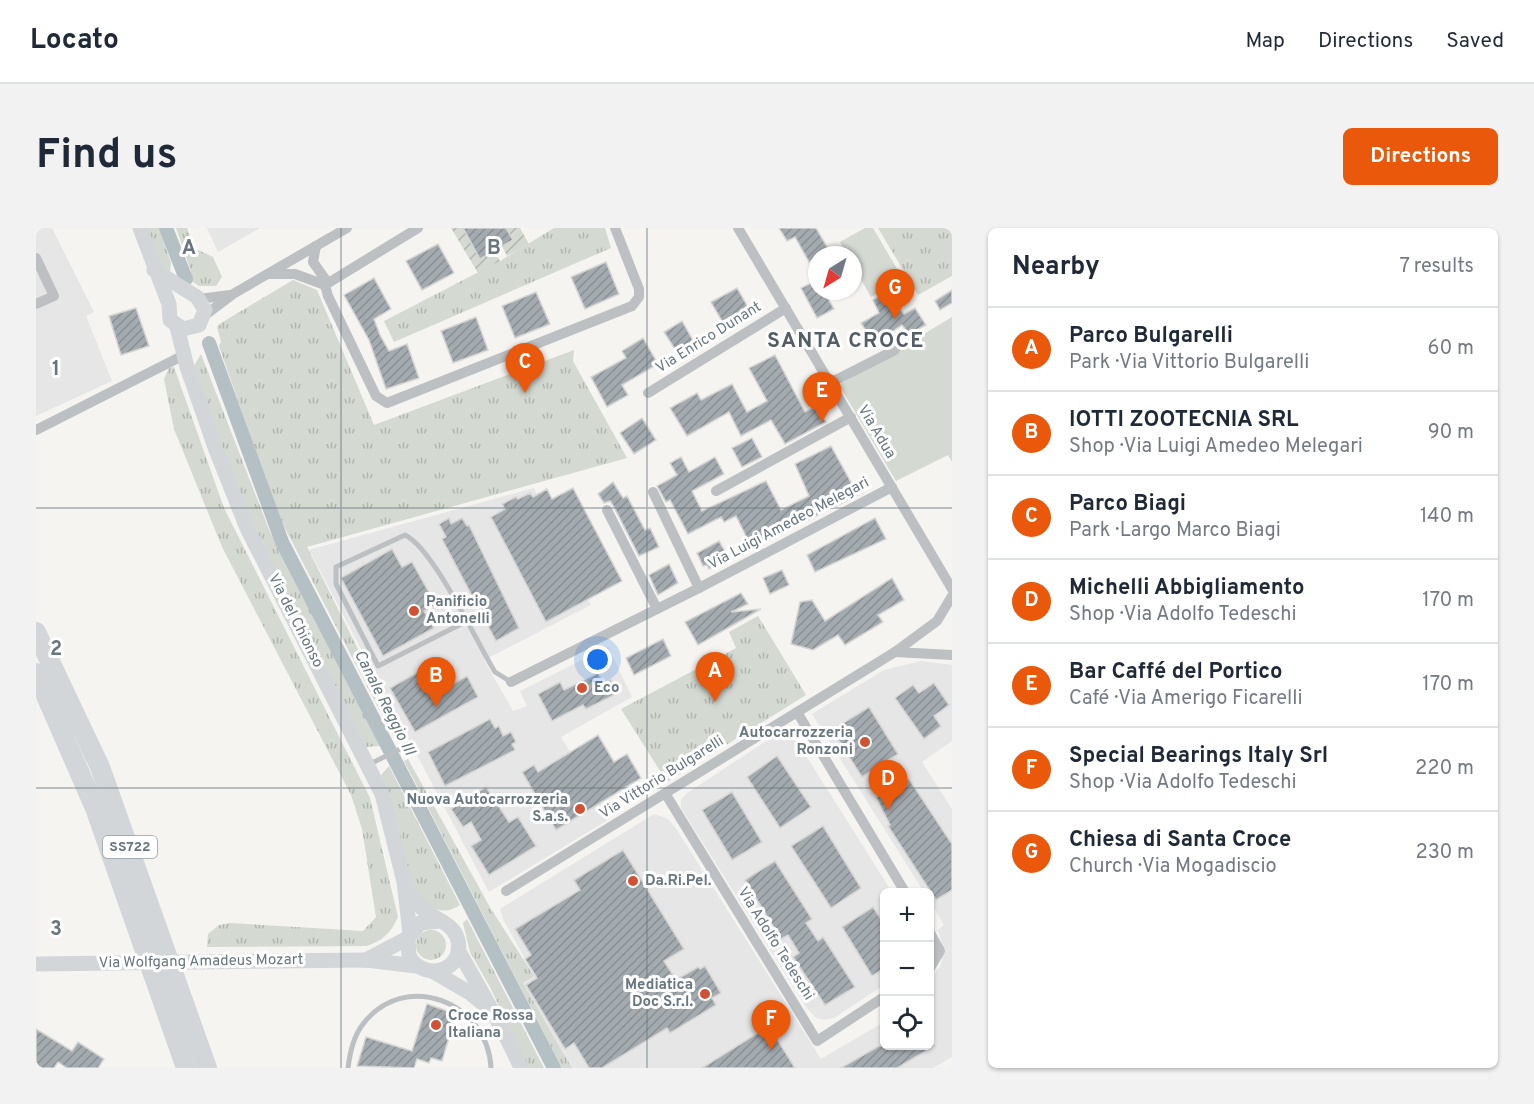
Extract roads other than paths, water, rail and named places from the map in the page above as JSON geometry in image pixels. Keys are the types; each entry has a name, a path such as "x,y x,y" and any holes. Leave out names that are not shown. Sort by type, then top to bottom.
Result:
{"highway":[{"name":"SS722","path":"36,632 100,767 207,1068"},
{"name":"SS722","path":"36,674 95,808 186,1068"}],"main road":[{"name":"Via del Chionso","path":"140,228 154,270 169,304 170,320 177,327 216,450 247,528 376,761 404,882 409,935 408,956 416,966 434,972 470,993 492,1011"},
{"path":"154,270 194,296 205,310 185,357"},
{"path":"169,304 177,296 194,296"},
{"path":"177,327 183,329 199,322"},
{"name":"Via del Chionso","path":"404,882 424,909 453,930 458,950 520,1068"},
{"path":"409,935 420,923 440,921"},
{"name":"Via Wolfgang Amadeus Mozart","path":"366,960 409,935"},
{"path":"434,972 451,964 458,950"},
{"name":"Via Wolfgang Amadeus Mozart","path":"36,963 366,960 416,966"}],"street":[{"path":"199,322 233,294 347,228"},
{"path":"325,285 418,228"},
{"path":"316,246 313,262 325,279 328,296 375,396 383,402 392,403 632,306 640,293 615,228"},
{"name":"Via Adua","path":"738,228 952,589"},
{"path":"36,258 54,296 36,304"},
{"path":"267,274 295,274 325,285"},
{"path":"194,296 233,294"},
{"name":"Via Enrico Dunant","path":"648,393 786,308"},
{"path":"830,383 896,350"},
{"path":"36,430 185,357"},
{"path":"716,491 851,417"},
{"name":"Via Luigi Amedeo Melegari","path":"511,682 699,588 892,487"},
{"name":"Via Luigi Amedeo Melegari","path":"653,492 699,588"},
{"path":"607,510 657,609"},
{"name":"Via Vittorio Bulgarelli","path":"506,891 895,652 938,621 952,596"},
{"path":"938,621 952,620"},
{"path":"895,652 952,655"},
{"path":"797,712 903,888"},
{"name":"Via Adolfo Tedeschi","path":"665,794 817,1041 880,1000"},
{"path":"934,940 940,951 934,961"}],"lane":[{"path":"465,622 378,666 336,584 336,567 405,535 416,540 435,566 495,672 511,682"},
{"path":"376,761 400,749"},
{"path":"348,1068 352,1045 363,1024 380,1008 401,999 424,997 447,1002 467,1014 482,1032 490,1053 491,1068"}],"waterway":[{"name":"Canale Reggio III","path":"166,228 186,279"},
{"name":"Canale Reggio III","path":"209,343 282,542 554,1068"}],"place":[{"name":"Chiesa di Santa Croce","path":"895,319"},
{"name":"Parco Biagi","path":"525,393"},
{"name":"Bar Caffé del Portico","path":"822,422"},
{"name":"Panificio Antonelli","path":"414,611"},
{"name":"Eco","path":"582,688"},
{"name":"Parco Bulgarelli","path":"715,702"},
{"name":"IOTTI ZOOTECNIA SRL","path":"436,707"},
{"name":"Autocarrozzeria Ronzoni","path":"865,742"},
{"name":"Nuova Autocarrozzeria S.a.s.","path":"580,809"},
{"name":"Michelli Abbigliamento","path":"888,810"},
{"name":"Da.Ri.Pel.","path":"633,881"},
{"name":"Mediatica Doc S.r.l.","path":"705,994"},
{"name":"Croce Rossa Italiana","path":"436,1025"},
{"name":"Special Bearings Italy Srl","path":"771,1050"}],"district":[{"name":"SANTA CROCE","path":"846,341"}]}
